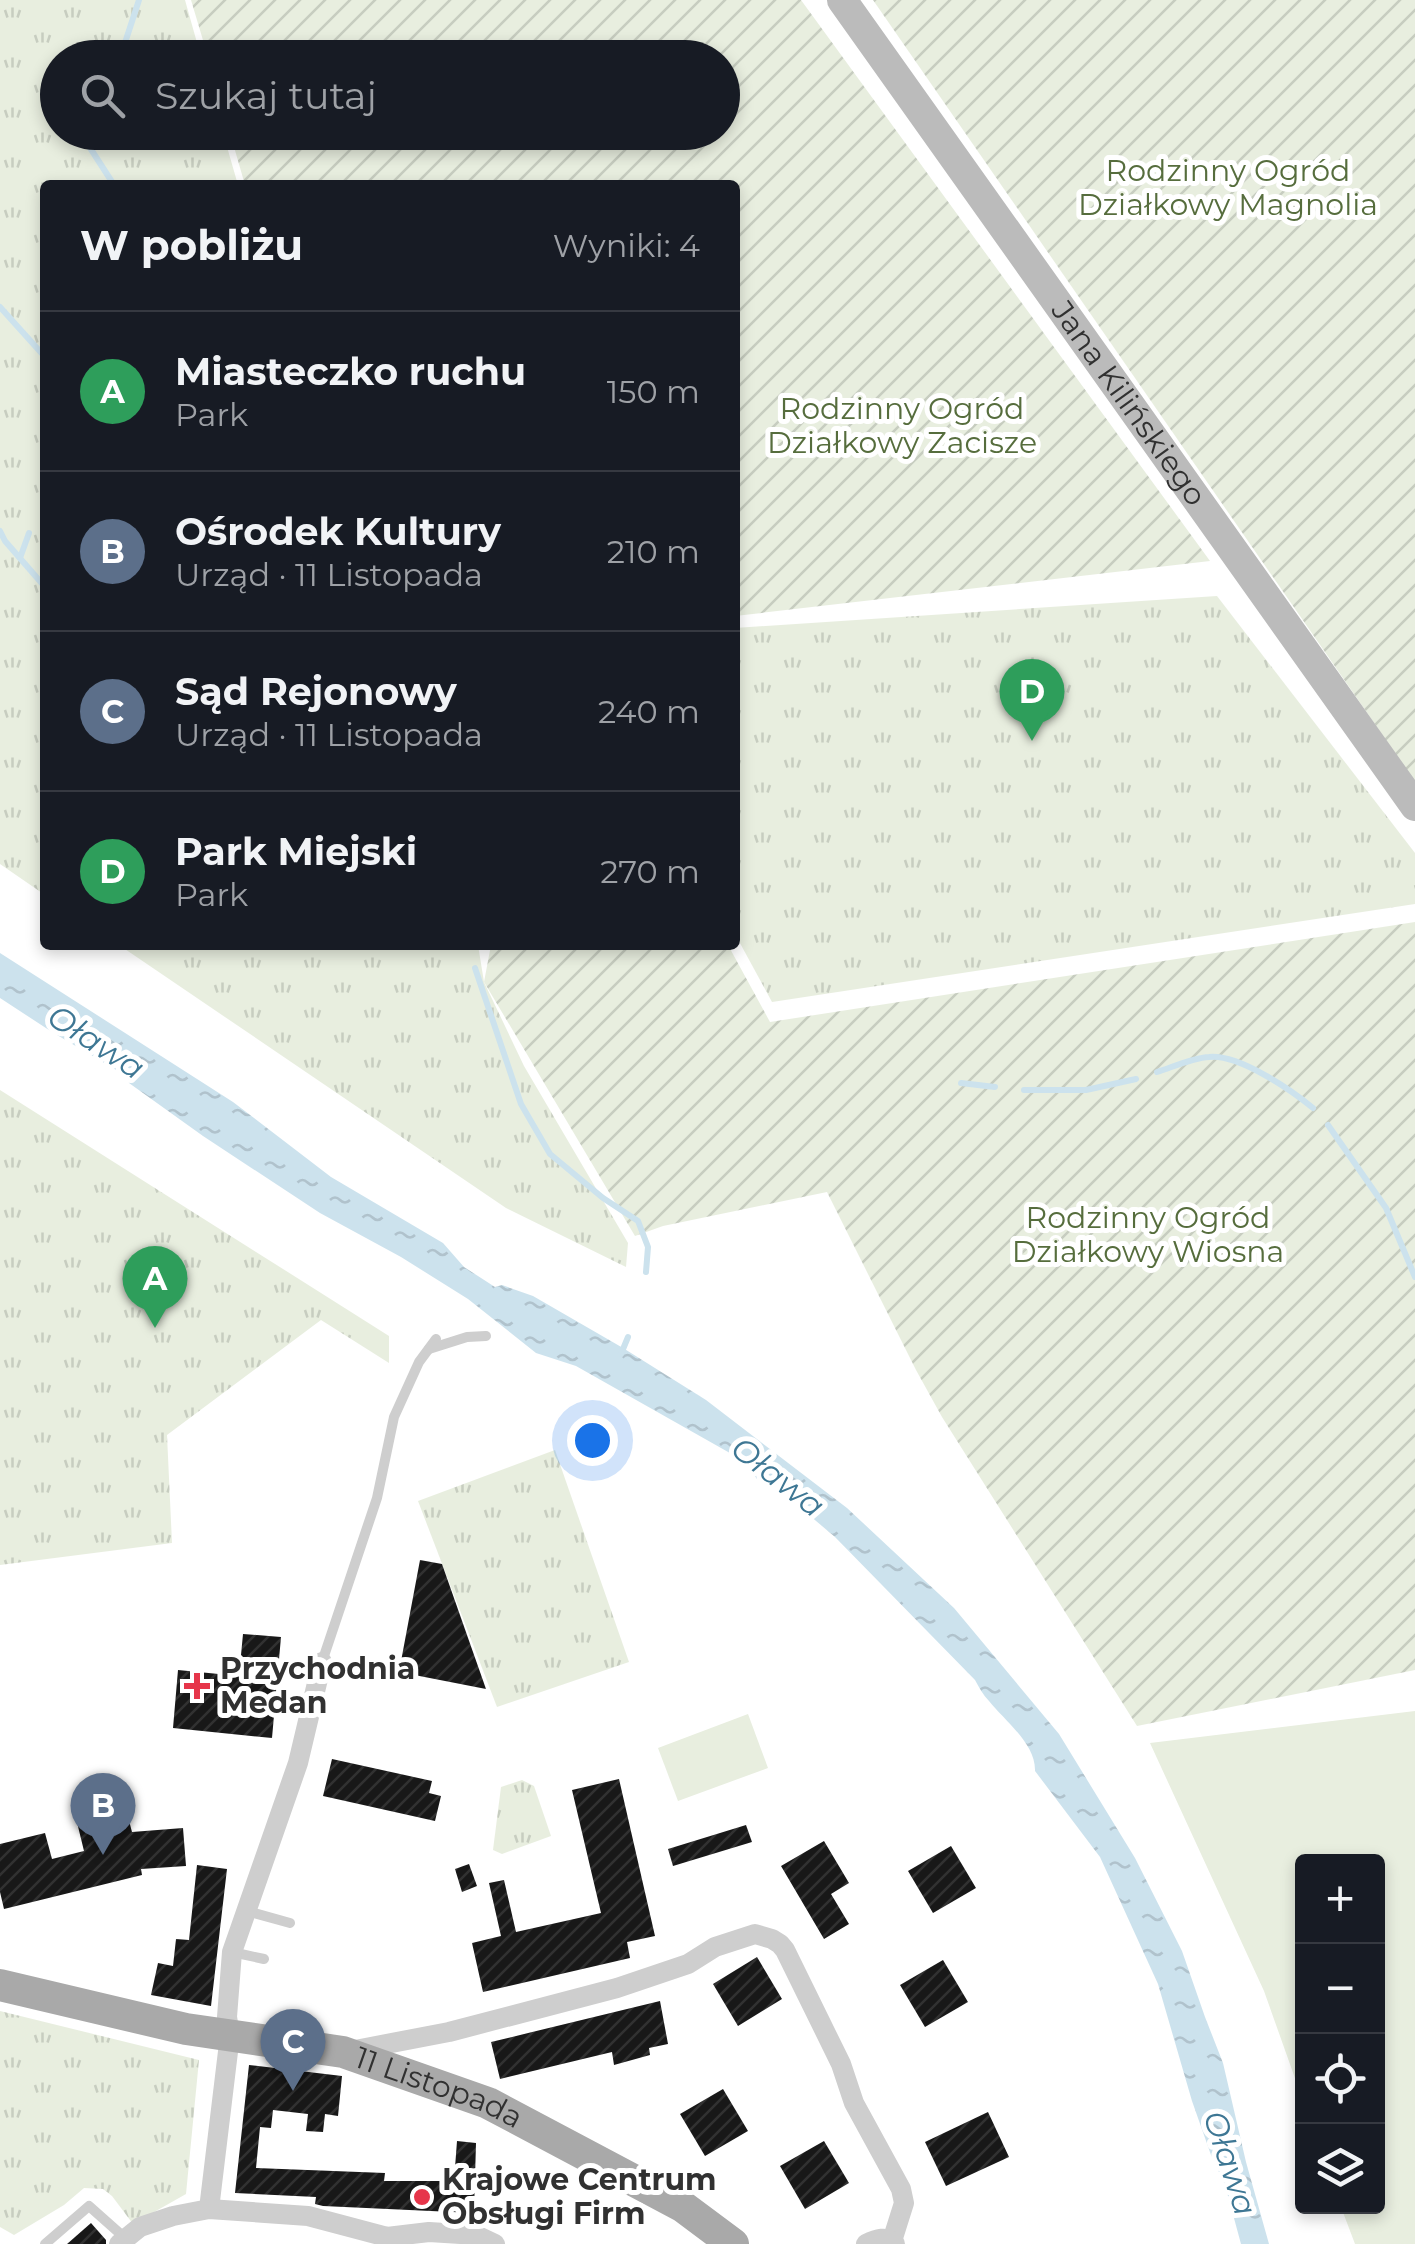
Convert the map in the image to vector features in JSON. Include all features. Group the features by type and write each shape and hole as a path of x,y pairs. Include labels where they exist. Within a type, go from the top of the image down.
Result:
{"main road":[{"name":"11 Listopada","path":"0,1984 186,2029 343,2052 488,2104 682,2206 733,2244"}],"street":[{"name":"Jana Kilińskiego","path":"842,0 1415,806"},
{"path":"208,2210 230,2035 227,2017 232,1952 298,1763 322,1662"},
{"path":"343,2052 438,2034 617,1988 688,1964 736,1939 764,1936 785,1950 841,2064 854,2103 901,2189 904,2203 893,2242 882,2238 866,2244"},
{"path":"122,2241 140,2227 208,2210 308,2216 391,2240 429,2232 476,2235 496,2244"}],"lane":[{"path":"428,1350 467,1337 486,1336"},
{"path":"322,1662 376,1498 394,1417 419,1362 436,1339"},
{"path":"246,1910 290,1923"},
{"path":"232,1952 264,1959"},
{"path":"45,2244 89,2206 122,2241"}],"green space":[{"path":"0,0 185,0 196,40 40,40 40,150 228,150 237,180 40,180 40,892 0,864"},
{"name":"Rodzinny Ogród Działkowy Zacisze","path":"191,0 801,0 1210,561 740,615 740,180 244,180 235,150 740,150 740,40 203,40"},
{"name":"Rodzinny Ogród Działkowy Magnolia","path":"873,0 1415,0 1415,782"},
{"path":"1217,596 1415,853 1415,904 772,1002 740,943 740,628"},
{"name":"Rodzinny Ogród Działkowy Wiosna","path":"1415,922 1415,1670 1137,1726 942,1417 827,1192 663,1226 635,1236 484,982 490,950 731,950 770,1022"},
{"path":"126,950 479,950 484,982 524,1066 628,1243 626,1267 506,1208"},
{"path":"0,1090 389,1336 389,1363 321,1320 167,1435 172,1543 0,1565"},
{"path":"555,1450 629,1662 497,1707 418,1501"},
{"path":"1415,1711 1415,2244 1355,2244 1344,2214 1385,2214 1385,1854 1295,1854 1295,2078 1264,1991 1150,1743"},
{"path":"748,1714 768,1768 678,1801 658,1748"},
{"path":"522,1780 534,1786 551,1836 502,1854 493,1850 501,1787"},
{"path":"0,2011 199,2060 186,2194 133,2224 103,2189 84,2188 14,2235 0,2227"}],"water":[{"name":"Oława","path":"0,953 233,1102 331,1177 443,1243 464,1267 495,1287 502,1285 533,1296 706,1400 847,1508 954,1608 1059,1734 1135,1858 1182,1951 1223,2063 1269,2244 1241,2244 1225,2185 1192,2101 1158,1984 1100,1857 1035,1771 1025,1742 975,1680 835,1537 770,1482 757,1479 744,1461 576,1366 536,1353 468,1299 320,1213 203,1136 129,1083 128,1077 0,998"}],"building":[{"path":"420,1560 442,1564 486,1689 399,1672"},
{"name":"Przychodnia Medan","path":"243,1634 281,1637 272,1738 173,1728 178,1670 239,1676"},
{"path":"332,1759 432,1781 429,1793 441,1796 435,1821 323,1796"},
{"path":"619,1779 655,1936 627,1942 630,1958 483,1992 472,1943 501,1936 489,1883 504,1880 516,1932 601,1913 572,1790"},
{"path":"122,1794 132,1832 183,1828 186,1866 141,1869 142,1875 4,1909 0,1844 45,1833 52,1859 84,1851 73,1806"},
{"path":"746,1825 752,1842 673,1866 668,1849"},
{"path":"824,1841 849,1883 831,1894 849,1924 824,1939 781,1866"},
{"path":"951,1846 976,1888 933,1913 908,1871"},
{"path":"469,1864 477,1886 462,1892 455,1869"},
{"path":"197,1865 227,1869 211,2006 151,1995 158,1963 173,1966 176,1939 189,1940"},
{"path":"757,1957 782,1999 738,2026 713,1984"},
{"path":"943,1960 968,2002 925,2027 900,1985"},
{"path":"660,2001 668,2044 649,2048 650,2055 614,2065 612,2052 500,2079 491,2042"},
{"path":"249,2065 342,2076 338,2116 325,2114 323,2132 306,2131 308,2114 273,2110 271,2128 260,2127 256,2168 385,2173 384,2181 454,2181 457,2141 476,2143 474,2213 323,2206 315,2204 316,2197 235,2193"},
{"path":"723,2089 748,2131 705,2156 680,2114"},
{"path":"988,2112 1009,2157 946,2186 925,2142"},
{"path":"824,2141 849,2183 805,2209 780,2166"},
{"path":"91,2223 106,2244 67,2244"}],"waterway":[{"path":"126,40 139,0"},
{"path":"91,150 111,180"},
{"path":"0,307 40,351"},
{"path":"0,531 40,581"},
{"path":"20,558 29,533"},
{"path":"475,968 521,1104 550,1154 638,1221 648,1247 646,1272"},
{"path":"1157,1072 1209,1057 1235,1061 1313,1108"},
{"path":"1024,1090 1086,1090 1136,1079"},
{"path":"961,1083 995,1087"},
{"path":"1328,1125 1386,1208 1415,1277"},
{"path":"621,1354 628,1337"}],"place":[{"name":"Park Miejski","path":"1032,741"},
{"name":"Miasteczko ruchu","path":"155,1328"},
{"name":"Przychodnia Medan","path":"197,1686"},
{"name":"Ośrodek Kultury","path":"103,1855"},
{"name":"Sąd Rejonowy","path":"293,2091"},
{"name":"Krajowe Centrum Obsługi Firm","path":"422,2197"}]}
